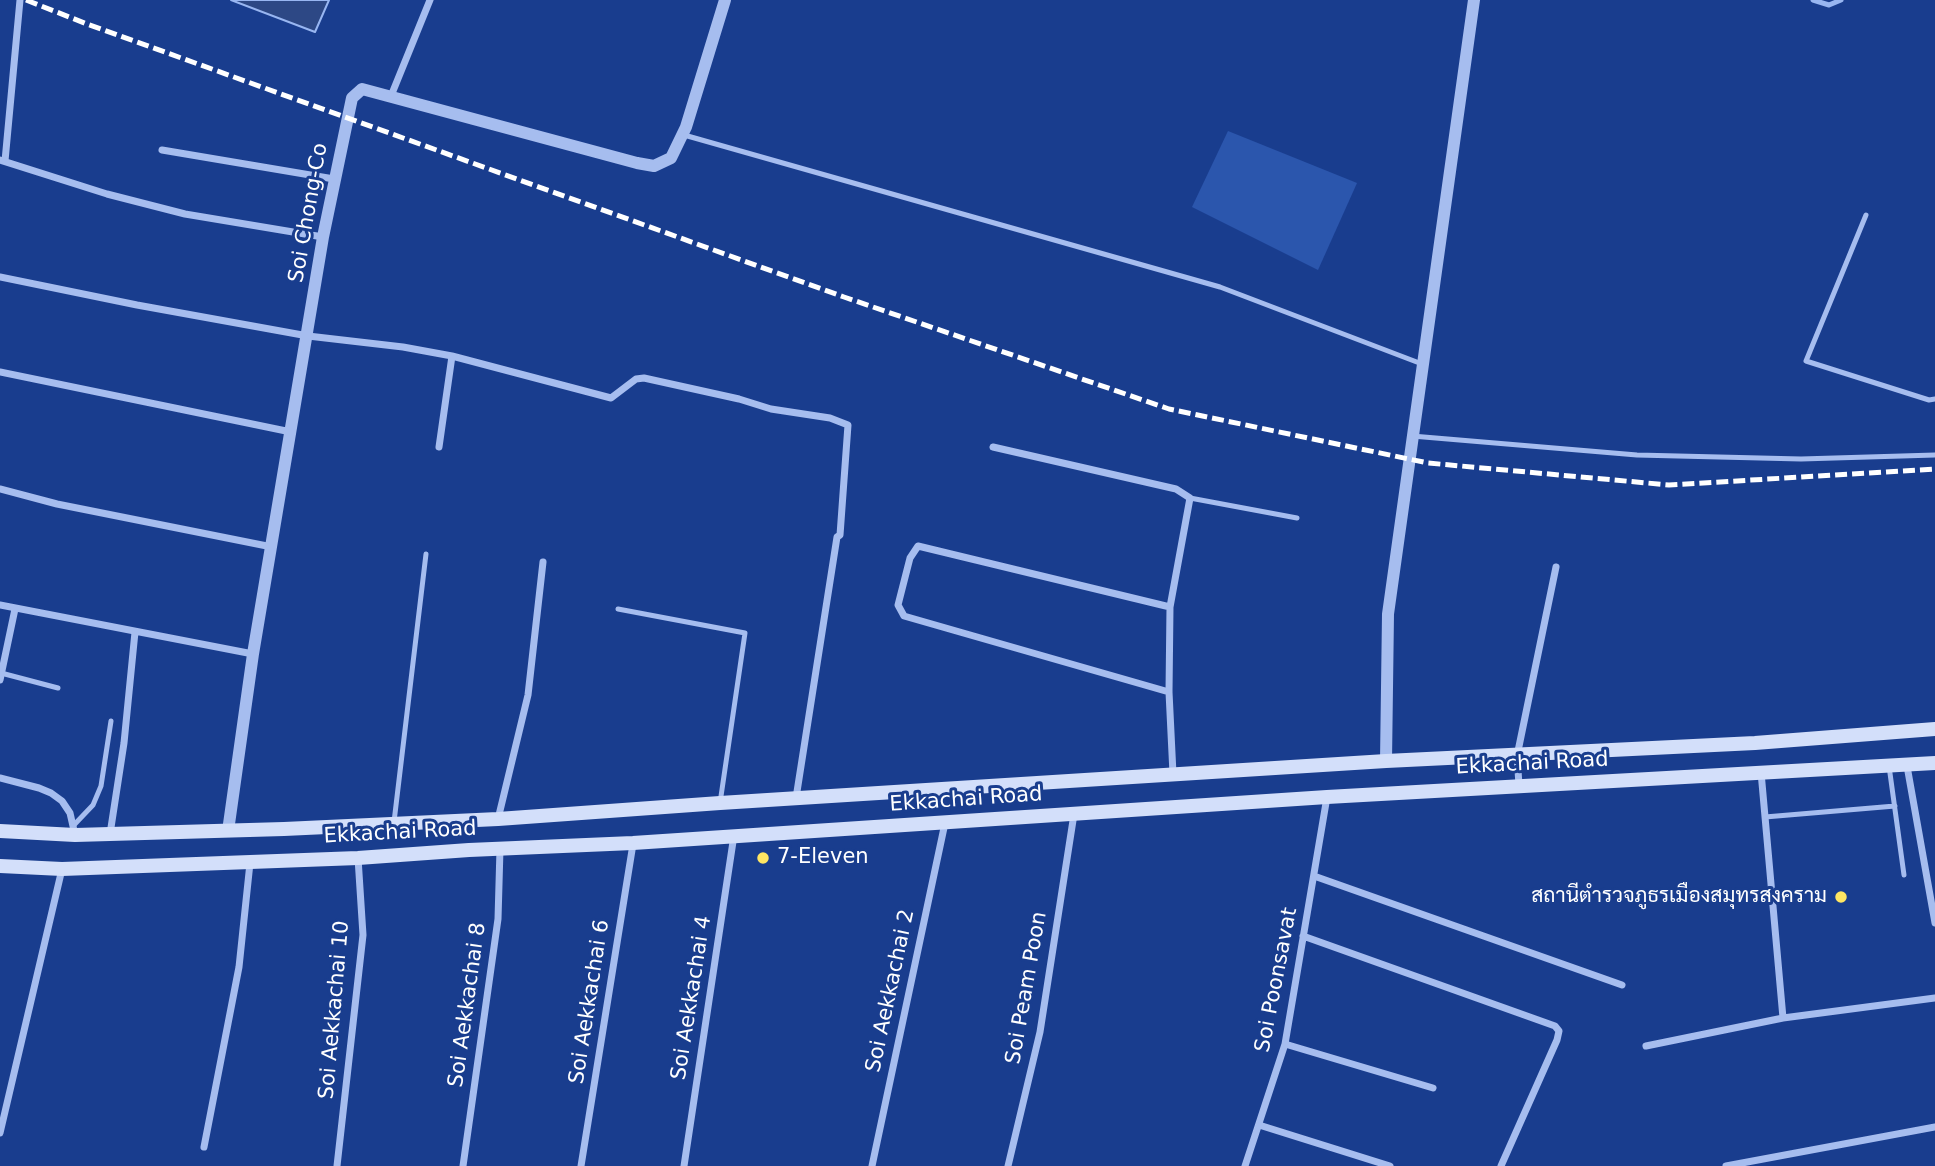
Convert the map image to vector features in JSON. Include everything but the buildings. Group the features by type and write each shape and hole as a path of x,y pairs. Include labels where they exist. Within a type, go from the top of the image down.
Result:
{"main road":[{"name":"Ekkachai Road","path":"0,831 74,830 110,834 498,819 1386,761 1755,743 1935,729"},
{"name":"Ekkachai Road","path":"0,866 62,869 358,858 634,843 1519,785 1935,763"}],"street":[{"path":"20,0 2,161 107,194 185,214 323,237"},
{"path":"391,96 430,0"},
{"name":"Soi Chong-Co","path":"228,831 253,653 323,237 352,98 362,89 654,166 671,158 683,134 725,0"},
{"path":"1386,761 1388,614 1474,0"},
{"path":"162,150 334,179"},
{"path":"0,276 137,305 308,336 452,356 611,398 636,379 644,378 739,399 771,410 830,418 848,425 839,535 836,537 796,798"},
{"path":"439,447 452,356"},
{"path":"0,372 291,432"},
{"path":"993,447 1176,489 1190,498 1170,607 1169,692 1173,775"},
{"path":"0,489 57,504 272,547"},
{"path":"1169,692 904,616 898,605 909,558 918,546 1170,607"},
{"path":"498,819 528,695 543,562"},
{"path":"1519,785 1517,756 1556,567"},
{"path":"0,605 253,653"},
{"path":"1,677 15,609"},
{"path":"110,834 124,743 135,632"},
{"path":"1907,766 1935,923"},
{"path":"1761,771 1783,1018"},
{"path":"0,779 51,793 62,801 70,813 74,830"},
{"name":"Soi Poonsavat","path":"1245,1166 1285,1044 1327,797"},
{"name":"Soi Peam Poon","path":"1008,1166 1041,1032 1074,814"},
{"name":"Soi Aekkachai 2","path":"872,1166 945,823"},
{"name":"Soi Aekkachai 4","path":"684,1166 734,835"},
{"name":"Soi Aekkachai 6","path":"581,1166 634,843"},
{"name":"Soi Aekkachai 8","path":"463,1166 498,919 500,849"},
{"name":"Soi Aekkachai 10","path":"337,1166 363,935 358,858"},
{"path":"204,1147 239,967 250,863"},
{"path":"1925,867 1935,866"},
{"path":"0,1133 62,869"},
{"path":"1314,876 1622,985"},
{"path":"1304,936 1555,1027 1559,1031 1501,1166"},
{"path":"1646,1046 1783,1018 1935,998"},
{"path":"1285,1044 1433,1088"},
{"path":"1259,1125 1391,1166"},
{"path":"1727,1166 1935,1127"}],"lane":[{"path":"683,134 1220,287 1422,364"},
{"path":"1866,215 1806,361 1929,400 1935,399"},
{"path":"1412,436 1637,456 1801,458 1935,455"},
{"path":"1190,498 1297,518"},
{"path":"393,824 426,554"},
{"path":"618,609 745,633 720,803"},
{"path":"1,677 58,688"},
{"path":"74,830 93,806 101,786 111,721"},
{"path":"1889,766 1904,875"},
{"path":"1765,817 1895,806"}],"shaded area":[{"path":"231,0 329,0 315,32"},
{"path":"1228,131 1357,183 1318,270 1192,207"}],"waterway":[{"path":"1813,0 1829,5 1841,0"}],"railway":[{"path":"26,0 844,297 1169,409 1428,463 1669,485 1935,469"}],"place":[{"name":"7-Eleven","path":"763,858"},
{"name":"สถานีตำรวจภูธรเมืองสมุทรสงคราม","path":"1841,897"}]}
